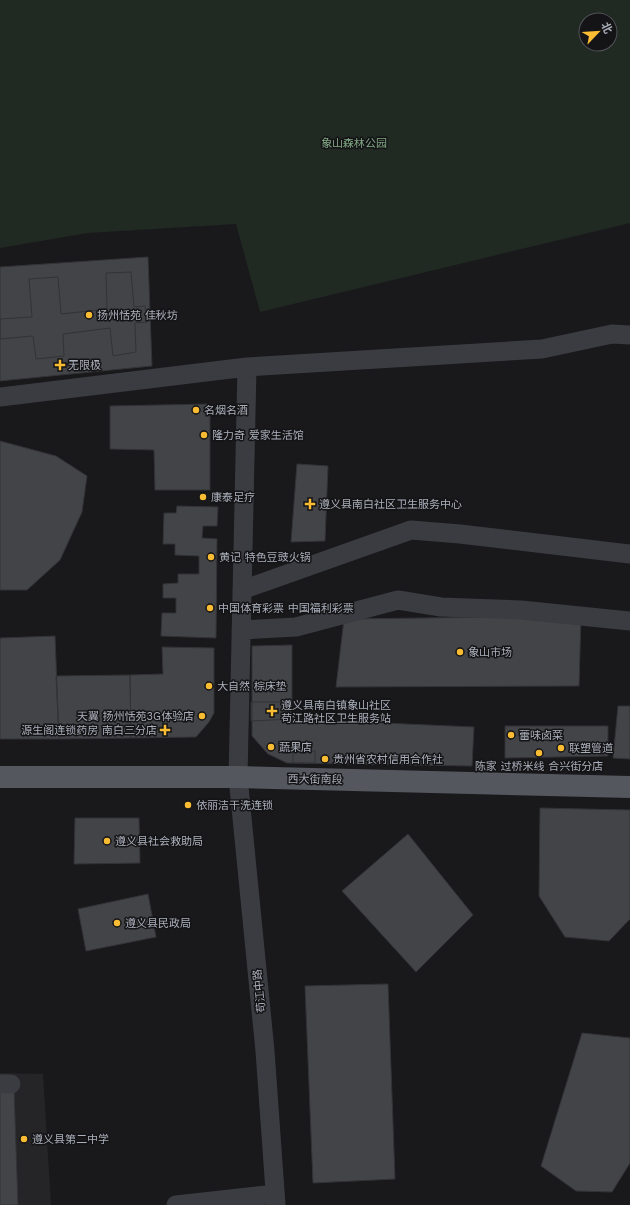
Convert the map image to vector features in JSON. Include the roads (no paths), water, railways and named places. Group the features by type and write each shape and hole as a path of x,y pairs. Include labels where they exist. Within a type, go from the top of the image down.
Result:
{"main road":[{"name":"西大街南段","path":"0,777 238,777 630,787"}],"street":[{"path":"0,397 247,367 542,349 612,334 630,335"},
{"name":"苟江中路","path":"247,367 238,777 265,1051 276,1199"},
{"path":"242,590 411,530 460,534 630,554"},
{"path":"241,630 296,627 398,600 441,607 521,610 630,621"},
{"path":"176,1205 276,1199"}],"place":[{"name":"扬州恬苑 佳秋坊","path":"89,315"},
{"name":"无限极","path":"60,365"},
{"name":"名烟名酒","path":"196,410"},
{"name":"隆力奇 爱家生活馆","path":"204,435"},
{"name":"康泰足疗","path":"203,497"},
{"name":"遵义县南白社区卫生服务中心","path":"310,504"},
{"name":"黄记 特色豆豉火锅","path":"211,557"},
{"name":"中国体育彩票 中国福利彩票","path":"210,608"},
{"name":"象山市场","path":"460,652"},
{"name":"大自然 棕床垫","path":"209,686"},
{"name":"遵义县南白镇象山社区 苟江路社区卫生服务站","path":"272,711"},
{"name":"天翼 扬州恬苑3G体验店","path":"202,716"},
{"name":"源生阁连锁药房 南白三分店","path":"165,730"},
{"name":"蕾味卤菜","path":"511,735"},
{"name":"蔬果店","path":"271,747"},
{"name":"联塑管道","path":"561,748"},
{"name":"陈家 过桥米线 合兴街分店","path":"539,753"},
{"name":"贵州省农村信用合作社","path":"325,759"},
{"name":"依丽洁干洗连锁","path":"188,805"},
{"name":"遵义县社会救助局","path":"107,841"},
{"name":"遵义县民政局","path":"117,923"},
{"name":"遵义县第二中学","path":"24,1139"}],"park label":[{"name":"象山森林公园","path":"354,143"}]}
